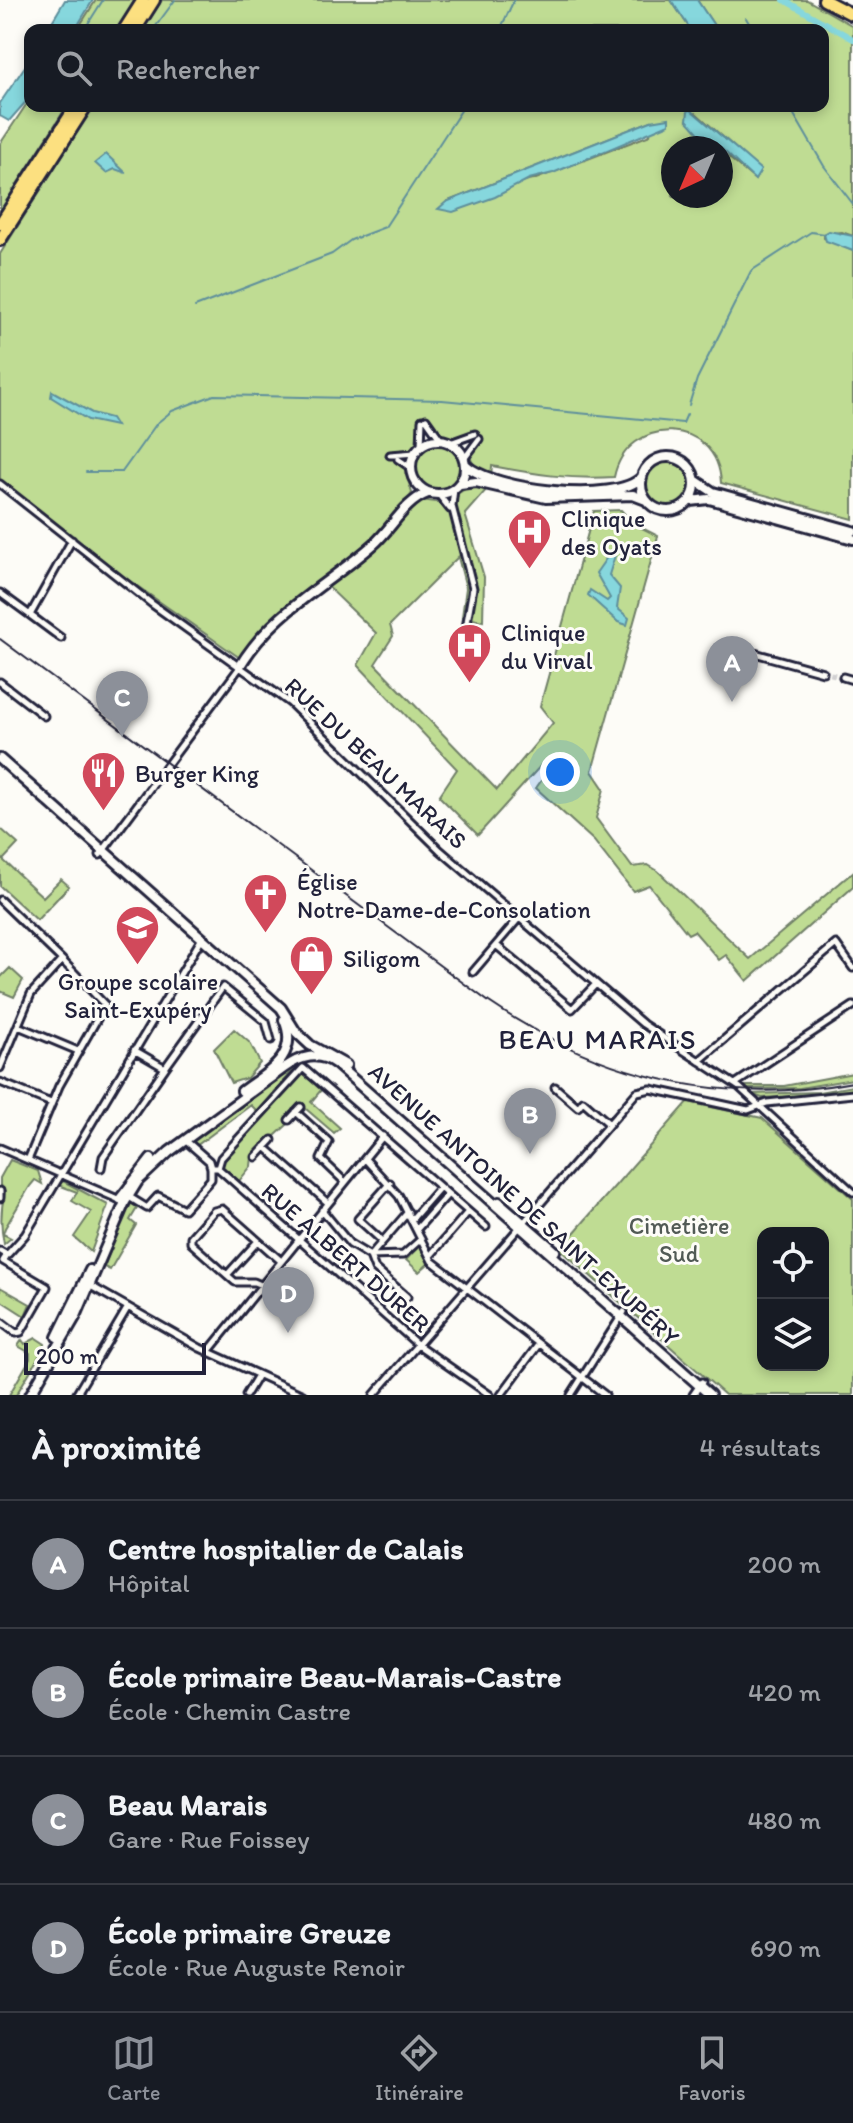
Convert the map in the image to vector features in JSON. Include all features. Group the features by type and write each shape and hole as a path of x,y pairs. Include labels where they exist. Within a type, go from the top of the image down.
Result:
{"highway":[{"path":"128,24 143,0"},
{"path":"139,24 154,0"},
{"path":"824,0 853,14"},
{"path":"832,0 853,14"},
{"path":"0,224 72,112"},
{"path":"0,240 82,112"}],"street":[{"path":"404,511 413,495 411,468 424,420 465,462 488,477 549,490 623,487 642,477 652,462 670,457 687,464 695,480 713,492 853,531"},
{"path":"411,468 390,455 477,437 451,500 473,588 464,639"},
{"path":"642,477 646,500"},
{"path":"414,479 428,493 439,495 476,482 546,498 633,495 666,511 679,509 689,501 709,499 853,539"},
{"path":"689,501 695,480"},
{"name":"RUE DU BEAU MARAIS","path":"0,484 152,604 308,719 433,844 649,1028 735,1084 853,1192"},
{"path":"101,852 240,666 290,609 374,544 404,511 428,493"},
{"path":"439,495 455,521"},
{"path":"30,615 72,540"},
{"path":"0,593 61,638"},
{"path":"751,652 823,672"},
{"path":"843,677 853,680"},
{"path":"0,682 44,716"},
{"path":"0,759 101,852"},
{"path":"0,766 283,1010 299,1035 289,1040"},
{"path":"0,900 105,1002 51,1104 28,1160"},
{"path":"473,972 519,918"},
{"path":"27,1395 74,1319 124,1198 155,1156 280,1063 287,1051 289,1040 280,1014 201,940"},
{"path":"0,1321 14,1332 21,1332 47,1287 3,1261 25,1235 201,940"},
{"path":"699,1061 836,944 853,968"},
{"path":"496,945 572,1009 596,984"},
{"path":"0,1068 33,991 62,960"},
{"path":"101,1168 103,1157 223,987 266,1022 271,1040"},
{"path":"735,1084 853,1006"},
{"path":"18,1026 78,1051"},
{"name":"AVENUE ANTOINE DE SAINT-EXUPÉRY","path":"299,1035 310,1045 339,1059 520,1225"},
{"path":"124,1198 147,1171 185,1140 301,1058 310,1045"},
{"path":"134,1050 165,1068"},
{"name":"AVENUE ANTOINE DE SAINT-EXUPÉRY","path":"287,1051 301,1058 320,1056 336,1064 717,1395"},
{"path":"0,1148 147,1208 158,1196 184,1209 211,1179 221,1158 297,1071 303,1068 486,1227"},
{"path":"0,1082 51,1104"},
{"path":"555,1087 578,1107 583,1101 608,1123"},
{"path":"374,1395 633,1095 643,1089 742,1109 853,1094"},
{"path":"289,1120 301,1107"},
{"path":"296,1112 329,1142 321,1159 345,1182"},
{"path":"208,1352 383,1136"},
{"name":"RUE ALBERT DURER","path":"185,1140 418,1345 490,1395"},
{"path":"256,1157 272,1140"},
{"path":"265,1147 328,1203"},
{"path":"365,1159 390,1183 430,1256 465,1289 605,1395"},
{"path":"382,1241 358,1219 390,1183"},
{"path":"412,1219 440,1187"},
{"path":"0,1191 0,1198"},
{"path":"417,1229 448,1194"},
{"path":"261,1285 254,1282 236,1283 190,1241 214,1211 222,1209 281,1261"},
{"path":"322,1210 350,1244 370,1256 403,1255 421,1239"},
{"path":"370,1256 408,1212"},
{"path":"430,1256 468,1212"},
{"path":"227,1275 258,1241"},
{"path":"0,1251 7,1255"},
{"path":"370,1256 375,1269 407,1297"},
{"path":"87,1284 208,1352 303,1395"},
{"path":"76,1395 128,1307"},
{"path":"571,1395 623,1314"},
{"path":"501,1395 538,1345"},
{"path":"246,1395 258,1375"},
{"path":"693,1395 701,1383"},
{"name":"AVENUE ANTOINE DE SAINT-EXUPÉRY","path":"701,1383 710,1395"}],"green space":[{"path":"96,0 135,0 120,24 81,24"},
{"path":"162,0 671,0 687,24 147,24"},
{"path":"697,0 807,0 853,26 853,236 842,232 824,234 824,238 853,251 853,519 721,483 716,461 705,445 689,435 671,431 653,434 636,442 622,456 614,477 553,476 492,466 491,475 471,460 473,451 483,440 476,431 455,439 442,436 429,416 419,420 418,441 406,454 405,470 412,493 404,506 421,500 443,503 473,484 487,489 465,514 484,577 483,621 462,617 466,588 458,557 390,625 393,636 375,664 497,790 553,723 540,706 594,511 621,510 634,524 658,536 592,771 604,789 596,818 632,867 648,865 658,871 750,959 853,872 853,887 747,981 726,955 719,960 694,931 688,934 649,885 633,891 594,841 536,788 550,768 544,762 478,835 439,796 457,769 358,665 376,633 321,580 282,611 240,658 120,574 0,481 0,254 90,112 829,112 829,24 713,24","holes":["651,121 650,135 485,200 446,202"]},
{"path":"24,108 24,112 63,112 0,211 0,144"},
{"path":"439,445 455,452 462,468 455,484 439,491 423,484 416,468 423,452"},
{"path":"668,461 684,468 691,484 684,500 668,507 652,500 645,484 652,468"},
{"path":"0,828 18,844 3,860 43,897 61,879 69,886 37,920 0,886"},
{"path":"10,968 23,980 14,997 0,991 0,978"},
{"path":"234,1029 250,1043 260,1063 247,1078 231,1083 214,1049"},
{"path":"296,1066 258,1112 251,1105 196,1146 193,1141"},
{"path":"301,1073 322,1089 311,1102 340,1128 334,1133 299,1103 285,1119 288,1124 252,1157 251,1166 239,1181 224,1171 221,1164"},
{"path":"853,1073 853,1079 800,1088 747,1089 745,1086 784,1086"},
{"path":"853,1086 853,1090 843,1093 762,1098 751,1094 819,1092"},
{"name":"Cimetière Sud","path":"688,1102 762,1118 853,1199 853,1395 725,1395 560,1249"},
{"path":"10,1160 38,1171 42,1184 35,1180 30,1186 5,1228 3,1234 11,1238 4,1244 1,1218 5,1192 0,1186 0,1178"},
{"path":"63,1181 108,1205 91,1252 74,1237 91,1212 72,1201 77,1192 58,1185"},
{"path":"130,1200 139,1205 130,1220 136,1225 110,1270 104,1267"},
{"path":"419,1246 429,1263 419,1272 406,1260"},
{"path":"0,1287 30,1304 25,1316 0,1300"},
{"path":"36,1338 45,1344 44,1348 16,1395 9,1395 30,1359 30,1353 18,1346 22,1340 25,1344"}],"water":[{"path":"65,0 93,0 79,24 51,24"},
{"path":"671,0 697,0 713,24 687,24"},
{"path":"24,68 24,104 9,121 0,116 0,103"},
{"path":"688,112 693,112 721,136 701,136 687,120"},
{"path":"669,118 669,124 553,173 529,179 495,197 453,212 438,209 446,202 651,121"},
{"path":"733,146 761,170 755,180 733,159"},
{"path":"106,154 126,173 115,169 106,173 95,163"},
{"path":"829,231 853,236 853,251 826,241 824,234"},
{"path":"52,391 92,413 111,418 116,426 88,420 51,397"},
{"path":"612,550 616,552 609,575 620,588 617,608 629,618 627,625 618,622 588,595 590,590 607,601 610,598 596,573"}],"waterway":[{"path":"88,24 103,0"},
{"path":"157,24 175,0"},
{"path":"503,24 514,0"},
{"path":"784,0 826,24"},
{"path":"746,18 750,24"},
{"path":"829,25 853,39"},
{"path":"195,307 332,254 351,240 385,227 460,112"},
{"path":"792,112 824,166 853,204"},
{"path":"689,405 697,379 751,271 811,232 825,234"},
{"path":"86,472 122,472 157,423 172,411 214,395 442,400 683,423 687,414"}],"tunnel":[{"path":"738,648 751,652"},
{"path":"823,672 843,677"}],"railway":[{"path":"0,639 489,1002 531,1028 574,1050 663,1080 756,1091 804,1089 853,1082"}],"place":[{"name":"Clinique des Oyats","path":"530,571"},
{"name":"Clinique du Virval","path":"470,685"},
{"name":"Centre hospitalier de Calais","path":"732,702"},
{"name":"Beau Marais","path":"122,737"},
{"name":"Burger King","path":"104,812"},
{"name":"Église Notre-Dame-de-Consolation","path":"266,934"},
{"name":"Groupe scolaire Saint-Exupéry","path":"138,966"},
{"name":"Siligom","path":"312,997"},
{"name":"École primaire Beau-Marais-Castre","path":"530,1154"},
{"name":"École primaire Greuze","path":"288,1333"}],"district":[{"name":"BEAU MARAIS","path":"598,1039"}]}
